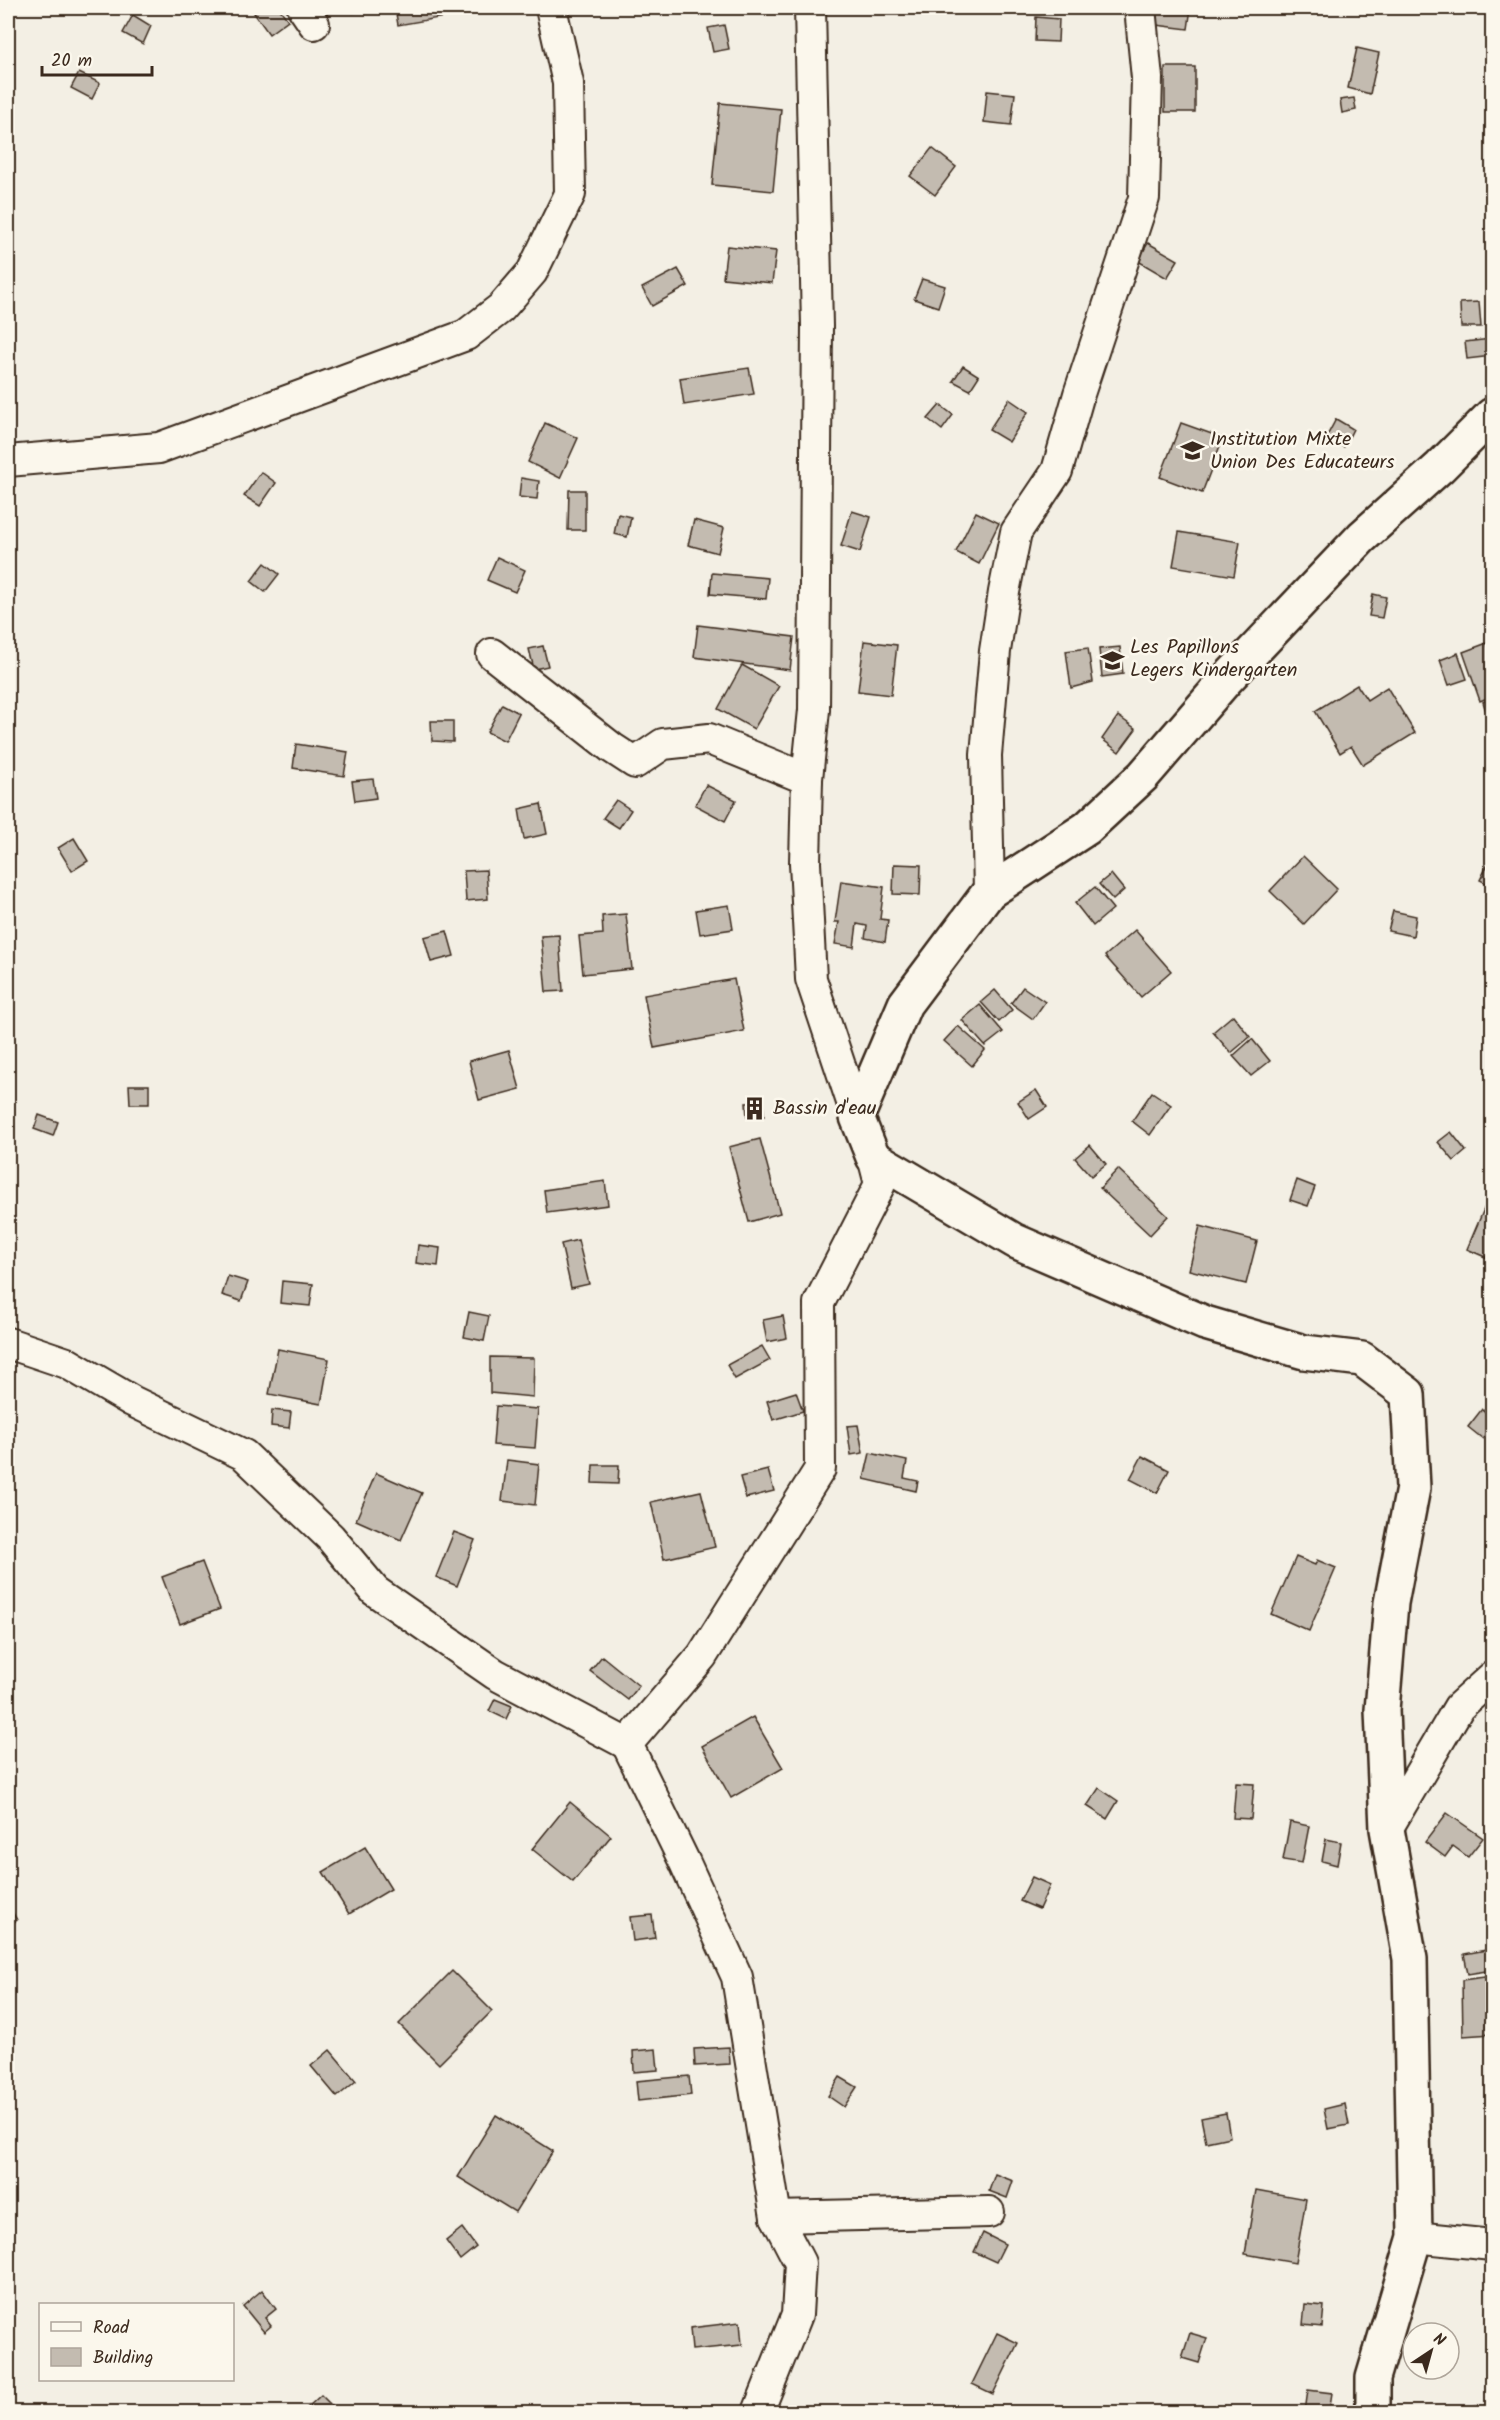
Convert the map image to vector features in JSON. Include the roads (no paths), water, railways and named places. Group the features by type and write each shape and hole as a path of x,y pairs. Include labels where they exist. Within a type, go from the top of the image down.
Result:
{"street":[{"path":"8,461 159,448 466,335 501,308 532,272 570,194 568,83 551,8"},
{"path":"627,1744 702,1656 820,1469 819,1303 880,1184 873,1157 857,1117 811,979 805,863 807,779 814,710 817,338 810,8"},
{"path":"989,892 986,755 995,651 1016,532 1057,471 1079,394 1144,198 1147,78 1140,8"},
{"path":"857,1117 905,1004 989,892 1087,828 1143,776 1226,680 1362,537 1440,467 1492,415"},
{"path":"492,654 612,748 635,763 663,744 709,739 807,779"},
{"path":"873,1157 1015,1241 1205,1323 1304,1352 1362,1359 1408,1394 1413,1488 1391,1603 1383,1710 1387,1829 1410,1959 1415,2237 1373,2378 1373,2412"},
{"path":"8,1343 68,1363 132,1401 244,1455 330,1537 375,1591 495,1674 627,1744 737,1977 776,2217 800,2263 797,2315 758,2412"},
{"path":"1387,1829 1458,1707 1492,1677"},
{"path":"776,2217 989,2212"},
{"path":"1415,2237 1492,2245"}],"place":[{"name":"Institution Mixte Union Des Educateurs","path":"1192,451"},
{"name":"Les Papillons Legers Kindergarten","path":"1112,660"},
{"name":"Bassin d'eau","path":"755,1109"}]}
